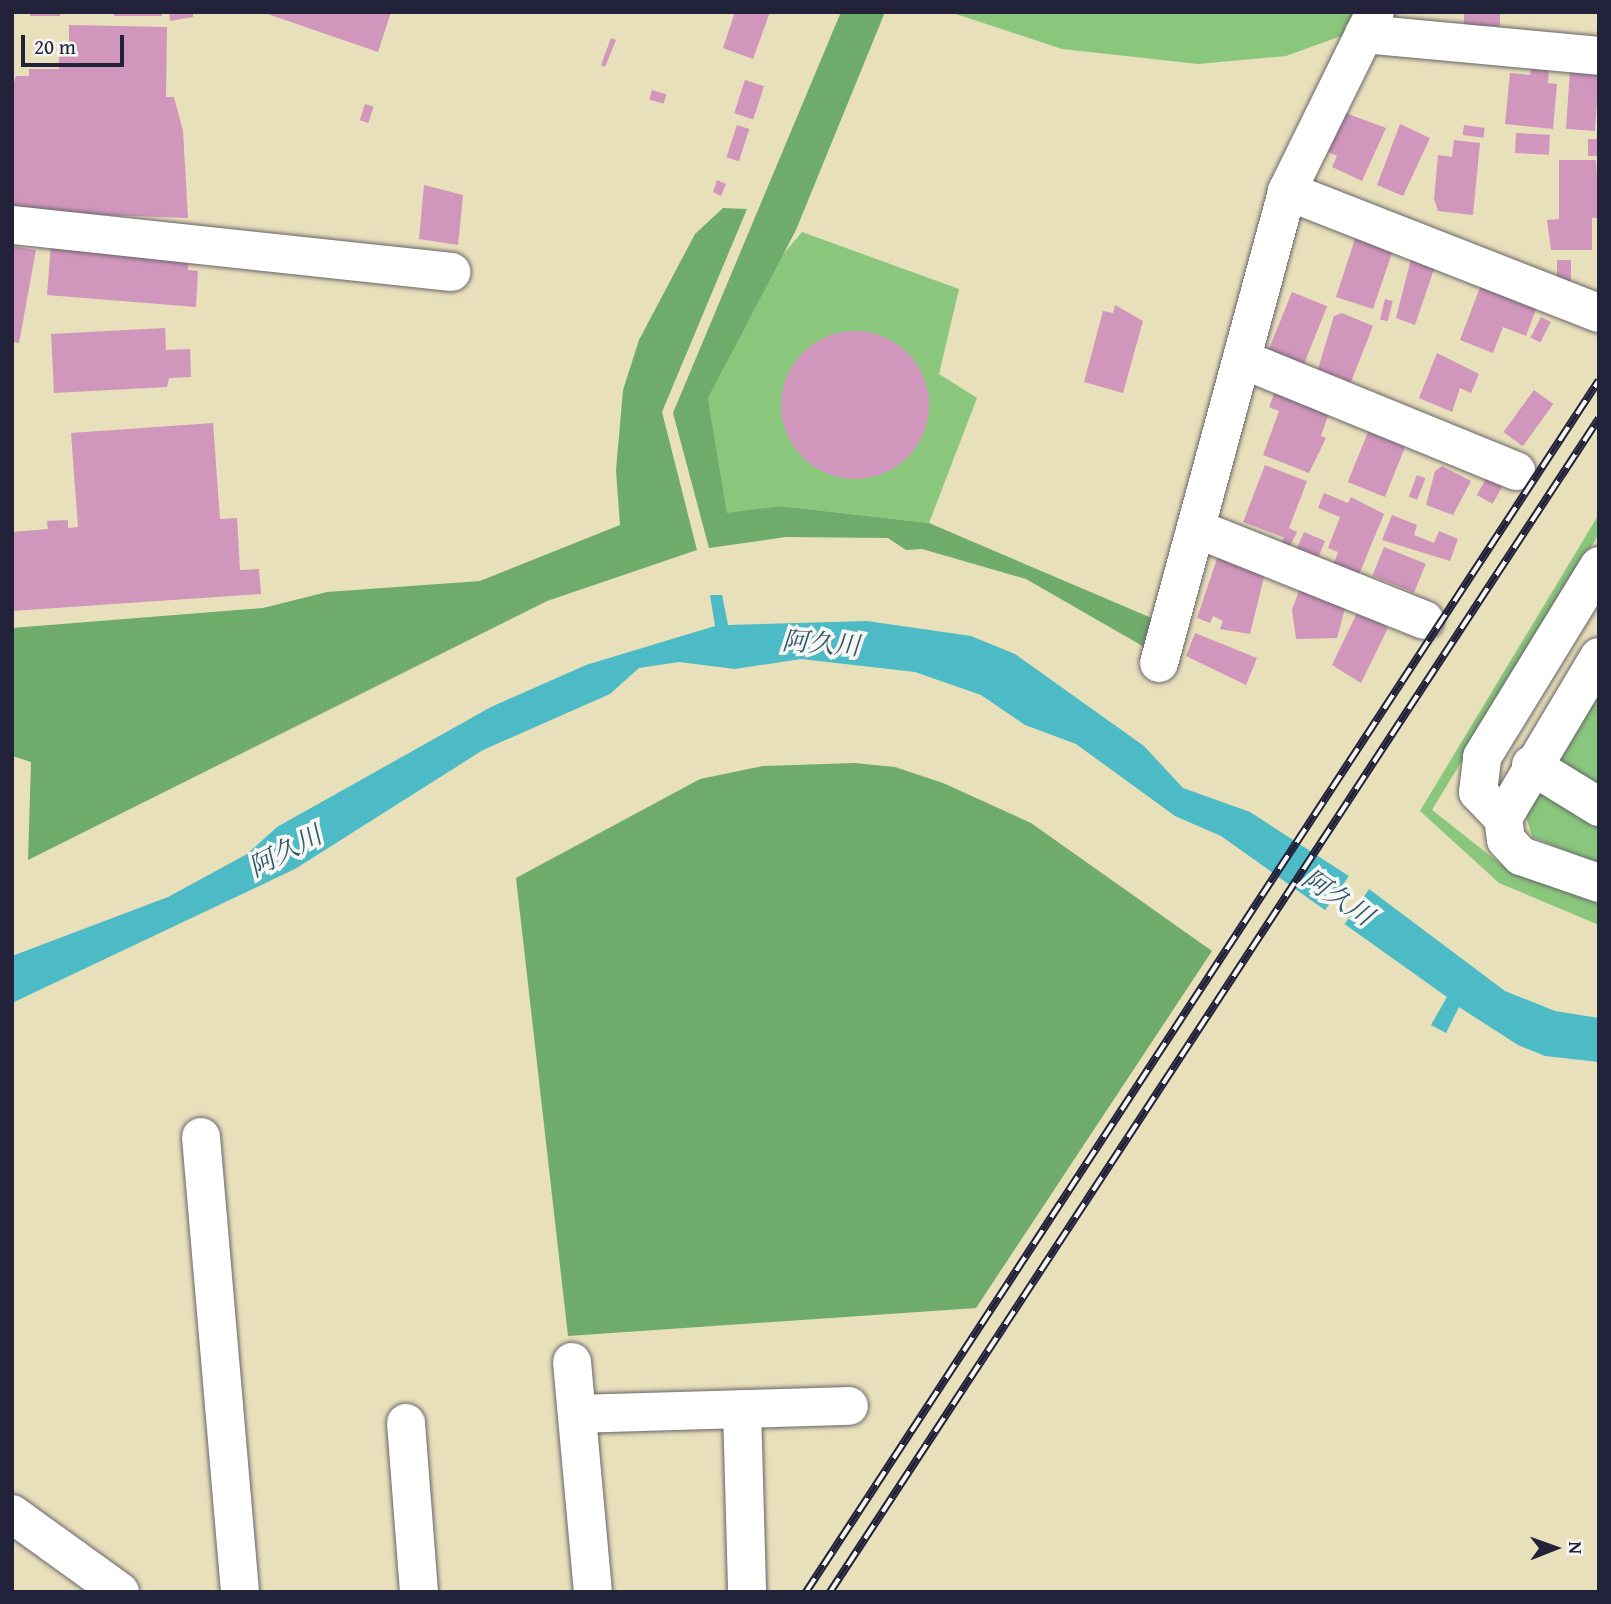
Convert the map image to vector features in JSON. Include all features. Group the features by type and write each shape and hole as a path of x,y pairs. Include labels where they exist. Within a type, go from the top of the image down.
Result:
{"street":[{"path":"1159,663 1244,360 1287,191 1370,23 1599,56"},
{"path":"1287,191 1599,313"},
{"path":"12,225 451,272"},
{"path":"1244,360 1516,471"},
{"path":"1197,529 1425,620"},
{"path":"1503,818 1478,792 1482,757 1599,566"},
{"path":"1595,672 1531,765 1503,818 1506,840 1521,856 1599,883"},
{"path":"1531,765 1599,807"},
{"path":"201,1137 240,1592"},
{"path":"572,1363 593,1592"},
{"path":"577,1414 849,1406"},
{"path":"742,1409 747,1592"},
{"path":"406,1423 419,1592"},
{"path":"12,1514 120,1592"}],"green space":[{"path":"841,12 885,12 796,230 708,398 727,513 780,506 929,523 1161,622 1153,652 1026,579 922,549 906,550 888,538 786,537 709,548 673,413"},
{"path":"950,12 1363,12 1352,32 1286,56 1198,64 1062,49"},
{"path":"723,208 747,209 662,412 697,550 547,601 28,860 31,762 12,756 12,628 263,608 327,592 480,581 620,525 616,470 623,390 639,340 695,234"},
{"path":"802,232 959,289 939,374 977,398 929,523 780,506 727,514 708,398 774,265"},
{"path":"1599,514 1599,534 1432,810 1507,869 1599,904 1599,925 1499,883 1420,811"},
{"path":"1599,691 1599,794 1558,768 1559,754"},
{"path":"855,763 895,767 943,783 1031,823 1212,951 976,1308 568,1336 516,878 700,779 763,766"},
{"path":"1540,791 1599,824 1599,864 1532,837 1525,812"}],"water":[{"name":"阿久川","path":"710,595 722,595 728,625 867,621 971,636 1015,654 1144,746 1183,788 1250,812 1369,889 1505,991 1555,1011 1599,1018 1599,1062 1545,1056 1518,1045 1459,1007 1446,1033 1431,1025 1447,997 1221,836 1175,816 1076,744 1025,725 981,695 915,672 801,659 735,669 679,662 639,668 610,694 483,750 295,869 12,1003 12,956 168,897 247,854 277,827 491,707 586,665 715,626"}],"pier":[{"path":"1351,873 1371,887 1342,928 1322,914"}],"building":[{"path":"30,12 60,12 60,16 30,16"},
{"path":"114,12 162,12 162,16 114,16"},
{"path":"169,12 193,12 193,17 170,21"},
{"path":"262,12 391,12 378,52"},
{"path":"735,12 770,12 753,59 723,48"},
{"path":"1464,12 1500,12 1500,26 1464,26"},
{"path":"69,25 167,27 166,97 174,97 183,131 188,218 12,212 12,89 16,76 29,76 29,69 59,69 59,46 69,46"},
{"path":"611,38 616,40 605,67 601,65"},
{"path":"1531,68 1549,70 1548,83 1557,84 1553,129 1505,124 1510,73 1530,75"},
{"path":"1570,71 1599,73 1595,131 1566,129"},
{"path":"745,80 764,86 753,119 734,113"},
{"path":"652,90 666,94 664,104 649,100"},
{"path":"365,104 374,107 368,123 360,120"},
{"path":"1343,112 1386,128 1362,181 1332,167 1337,156 1322,149"},
{"path":"1400,124 1430,138 1403,196 1377,185"},
{"path":"737,125 749,129 739,161 726,157"},
{"path":"1464,125 1485,128 1483,138 1463,135"},
{"path":"1516,133 1550,135 1549,155 1515,153"},
{"path":"1588,139 1599,139 1599,156 1588,156"},
{"path":"1454,140 1480,143 1473,215 1438,211 1434,199 1438,155 1452,157"},
{"path":"1559,160 1596,160 1599,218 1592,218 1592,250 1551,250 1547,220 1559,219"},
{"path":"717,180 726,184 721,196 713,192"},
{"path":"424,185 463,195 458,245 419,239"},
{"path":"1367,238 1394,247 1373,309 1336,297 1355,239"},
{"path":"51,244 189,256 188,270 198,271 196,307 47,295"},
{"path":"12,246 36,250 19,343 12,342"},
{"path":"1411,259 1436,263 1415,325 1396,318"},
{"path":"1557,260 1571,260 1571,281 1557,281"},
{"path":"1482,282 1538,304 1526,336 1503,327 1493,353 1460,340"},
{"path":"1292,292 1327,306 1304,364 1269,349"},
{"path":"1385,299 1393,301 1388,321 1380,319"},
{"path":"1115,305 1143,321 1123,393 1084,382 1103,311 1113,313"},
{"path":"1342,313 1373,326 1351,382 1318,369 1334,316"},
{"path":"1541,317 1551,322 1540,342 1531,337"},
{"path":"165,328 166,350 190,349 191,377 169,378 167,387 54,393 51,334"},
{"path":"855,331 883,336 908,352 924,377 929,405 924,433 908,458 883,474 855,479 827,474 802,458 786,433 781,405 786,377 802,352 827,336"},
{"path":"1437,353 1479,374 1471,393 1460,388 1452,412 1419,398"},
{"path":"1277,386 1329,413 1321,436 1326,438 1309,473 1263,455 1279,411 1269,407"},
{"path":"1534,390 1553,404 1523,446 1503,432"},
{"path":"213,423 220,519 237,518 240,570 259,569 261,594 12,611 12,532 48,529 47,521 68,520 68,528 78,527 71,433"},
{"path":"1368,432 1405,447 1385,497 1348,482"},
{"path":"1265,465 1307,481 1285,538 1243,522"},
{"path":"1442,466 1471,481 1453,515 1426,505 1435,471"},
{"path":"1417,475 1425,478 1417,500 1409,496"},
{"path":"1488,475 1504,484 1493,504 1477,495"},
{"path":"1324,493 1348,503 1351,497 1384,514 1358,577 1333,566 1338,552 1328,548 1340,517 1318,508"},
{"path":"1392,515 1417,525 1414,535 1434,543 1439,531 1458,539 1450,561 1382,540"},
{"path":"1289,528 1297,532 1287,553 1279,548"},
{"path":"1304,532 1325,541 1317,561 1295,552"},
{"path":"1384,547 1426,564 1414,593 1372,576"},
{"path":"1220,550 1266,569 1250,634 1220,629 1223,621 1213,616 1210,623 1197,618"},
{"path":"1300,588 1346,605 1337,638 1296,639 1292,610"},
{"path":"1363,613 1388,628 1361,683 1332,665 1356,615"},
{"path":"1195,633 1257,658 1246,685 1186,656"}],"railway":[{"path":"806,1592 1599,380"},
{"path":"830,1592 1599,418"}]}
